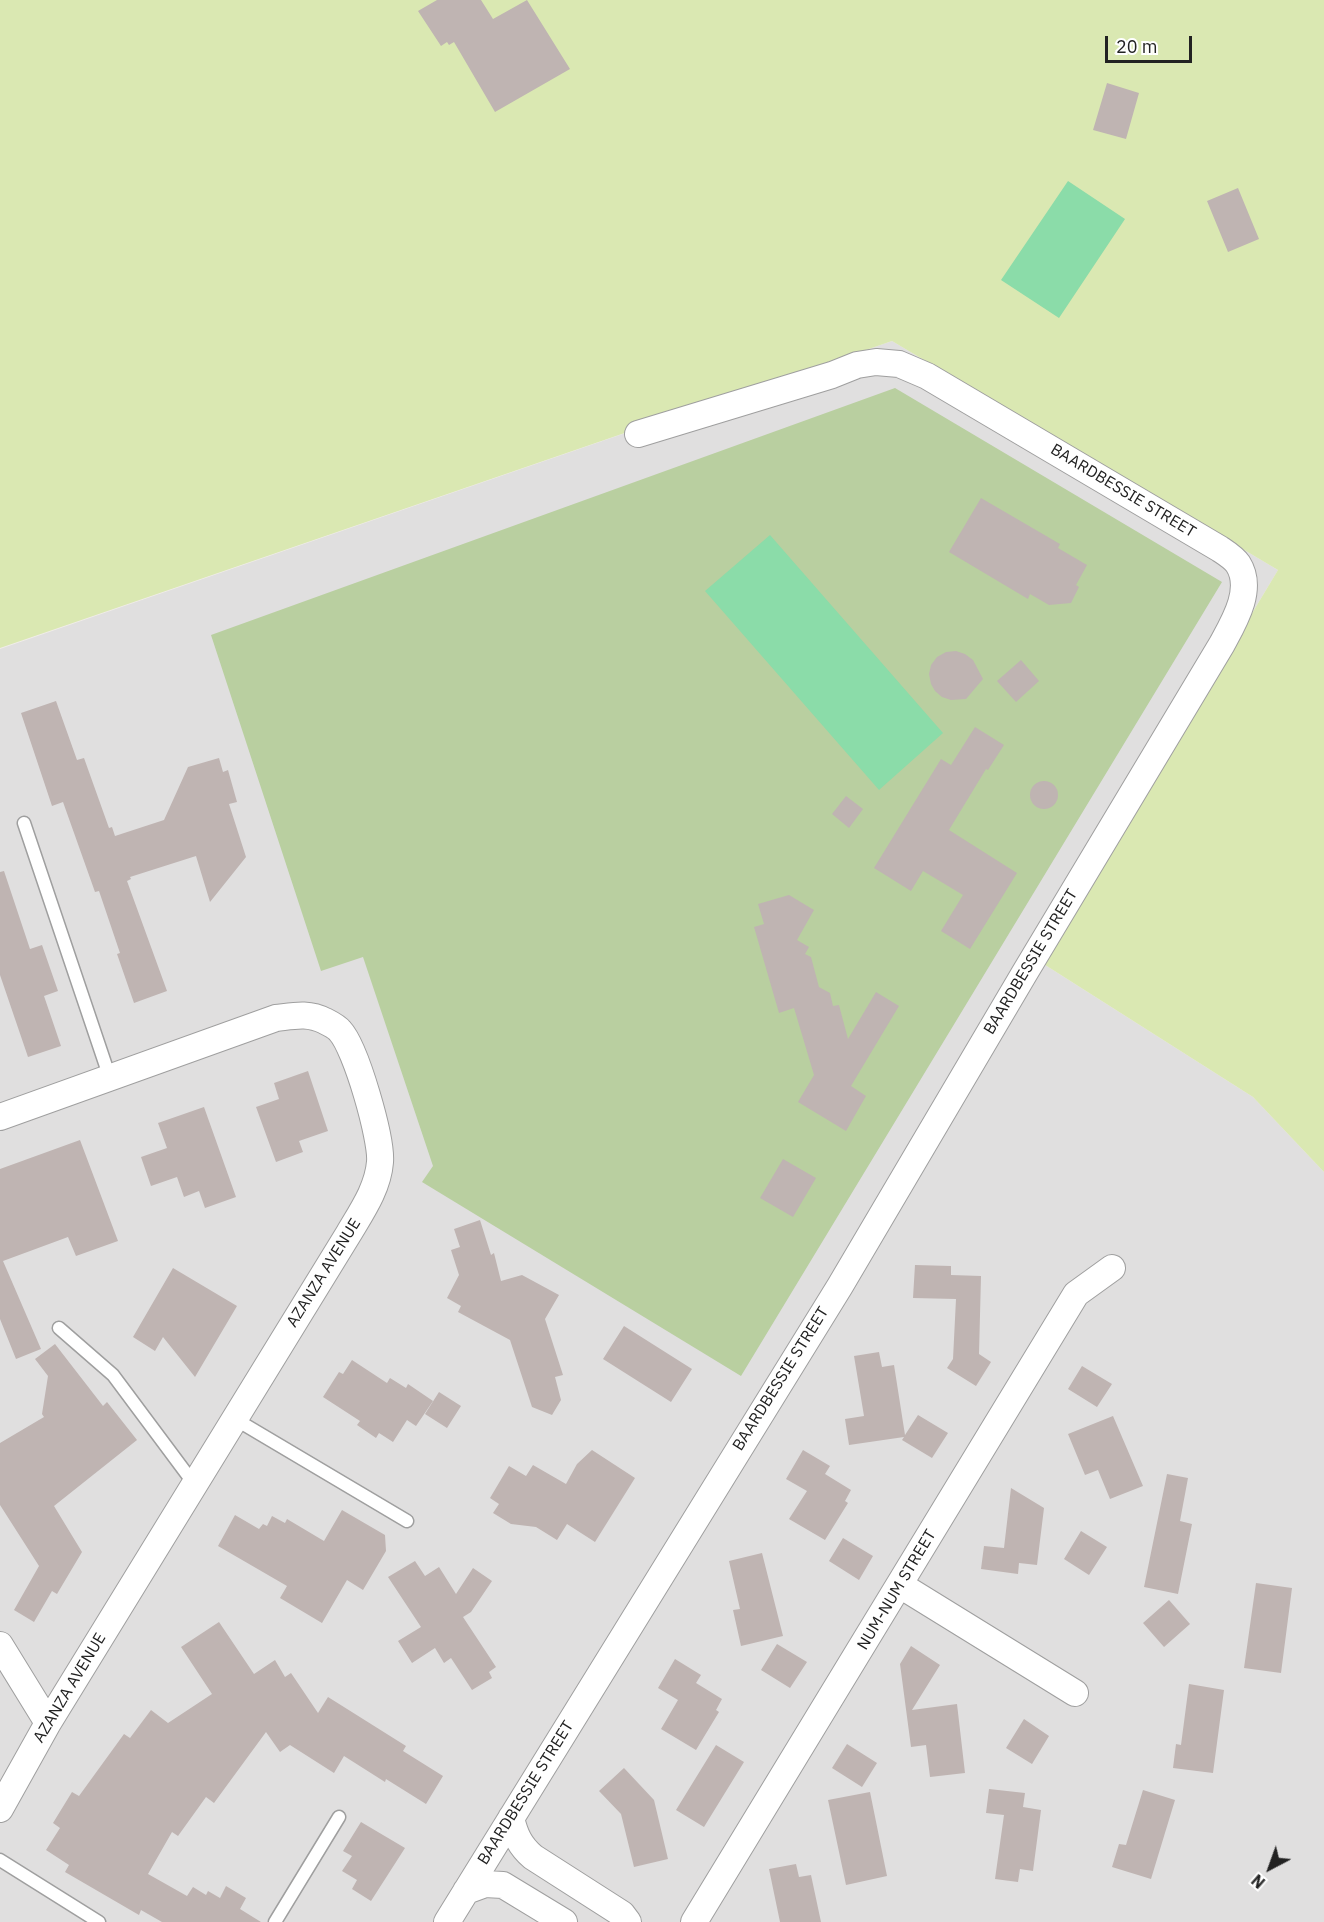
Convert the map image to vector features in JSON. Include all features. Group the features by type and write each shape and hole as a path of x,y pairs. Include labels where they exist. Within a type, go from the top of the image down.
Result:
{"street":[{"name":"BAARDBESSIE STREET","path":"447,1922 840,1286 1222,644 1234,622 1242,599 1244,577 1238,563 1220,549 955,391 899,364 876,362 857,365 832,375 638,434"},
{"name":"AZANZA AVENUE","path":"0,1117 276,1018 306,1014 325,1020 340,1031 349,1047 366,1090 380,1148 378,1175 370,1197 48,1723 0,1809"},
{"name":"NUM-NUM STREET","path":"694,1922 1077,1294 1112,1268"},
{"path":"900,1585 1075,1693"},
{"path":"0,1645 48,1723"},
{"path":"511,1818 514,1833 522,1848 622,1914 628,1922"},
{"path":"466,1891 485,1884 503,1885 564,1922"}],"lane":[{"path":"24,823 110,1078"},
{"path":"59,1328 113,1375 195,1485"},
{"path":"235,1419 407,1521"},
{"path":"274,1922 339,1817"},
{"path":"0,1860 99,1922"}],"shaded area":[{"path":"892,341 1278,570 1042,963 1253,1097 1324,1172 1324,1922 0,1922 0,649"}],"green space":[{"path":"0,0 1324,0 1324,1172 1253,1097 1042,963 1278,570 892,341 0,648"},
{"path":"1068,181 1125,219 1059,318 1001,280"},
{"path":"895,388 1222,582 741,1376 422,1182 433,1166 363,957 321,971 211,635"},
{"path":"770,535 943,733 879,790 705,591"}],"building":[{"path":"437,0 481,0 493,19 527,0 570,69 495,112 454,42 449,45 447,42 441,46 418,11"},
{"path":"1107,83 1139,93 1126,139 1093,130"},
{"path":"1238,188 1259,239 1228,252 1207,201"},
{"path":"981,498 1060,544 1058,548 1087,565 1076,585 1079,587 1071,603 1049,605 1030,594 1028,599 949,552"},
{"path":"956,651 973,660 983,679 966,699 951,700 935,691 929,674 931,665 937,657 946,652"},
{"path":"1021,660 1039,681 1016,702 997,681"},
{"path":"56,701 77,760 84,758 109,828 112,827 115,836 164,820 188,767 219,758 223,772 228,770 237,802 229,804 246,857 210,902 196,856 130,877 131,879 127,881 167,991 134,1003 99,891 95,892 63,802 52,806 21,713"},
{"path":"975,727 1004,745 988,770 986,769 949,830 1017,873 970,949 941,931 963,895 923,871 911,891 874,868 941,759 951,765"},
{"path":"1044,781 1054,785 1058,795 1054,805 1044,809 1034,805 1030,795 1034,785"},
{"path":"846,796 863,809 849,828 832,814"},
{"path":"4,871 30,949 42,945 58,991 44,996 61,1046 28,1057 0,975 0,872"},
{"path":"789,895 814,910 797,940 809,947 805,954 811,957 819,987 830,993 833,1006 839,1005 848,1039 876,992 899,1006 851,1086 866,1096 846,1131 798,1102 814,1075 794,1008 779,1013 754,927 764,924 758,904"},
{"path":"308,1071 328,1131 299,1141 303,1152 276,1162 256,1107 279,1099 274,1083"},
{"path":"204,1107 236,1197 205,1208 199,1191 184,1197 177,1177 151,1186 141,1157 167,1148 158,1123"},
{"path":"80,1140 118,1241 76,1256 68,1237 3,1261 41,1349 16,1359 0,1319 0,1169"},
{"path":"783,1159 816,1178 793,1217 760,1198"},
{"path":"480,1220 491,1255 494,1253 501,1281 522,1275 559,1295 545,1319 563,1375 555,1377 561,1400 552,1415 532,1407 510,1340 458,1312 461,1306 447,1298 459,1275 451,1250 460,1247 454,1229"},
{"path":"915,1265 951,1266 951,1275 981,1276 979,1354 991,1362 976,1386 947,1368 953,1359 956,1299 913,1298"},
{"path":"173,1268 237,1306 195,1377 163,1337 155,1351 133,1337"},
{"path":"624,1326 692,1369 671,1402 603,1359"},
{"path":"55,1344 103,1406 107,1402 137,1440 54,1506 82,1552 57,1594 52,1591 34,1622 14,1610 39,1566 0,1505 0,1443 44,1417 42,1414 48,1376 35,1359"},
{"path":"879,1352 882,1367 894,1365 905,1435 918,1415 948,1433 932,1458 902,1440 904,1437 849,1445 845,1419 864,1416 854,1356"},
{"path":"352,1360 387,1383 390,1378 406,1388 408,1384 433,1401 416,1426 407,1420 393,1442 379,1433 376,1438 357,1425 360,1421 323,1397 339,1372 343,1374"},
{"path":"1082,1366 1112,1384 1097,1407 1068,1389"},
{"path":"439,1392 461,1406 447,1428 425,1414"},
{"path":"1113,1416 1143,1486 1110,1499 1098,1470 1085,1475 1068,1434"},
{"path":"592,1450 635,1478 595,1542 567,1524 557,1540 536,1527 511,1524 493,1513 499,1504 490,1498 509,1466 526,1476 533,1465 566,1484 577,1464"},
{"path":"803,1450 830,1466 825,1474 851,1490 845,1501 848,1503 825,1540 789,1519 807,1491 786,1479"},
{"path":"1167,1474 1188,1478 1180,1521 1192,1524 1178,1594 1144,1587"},
{"path":"1011,1488 1044,1508 1037,1565 1019,1563 1018,1574 981,1569 984,1546 1004,1548"},
{"path":"342,1510 385,1535 386,1551 363,1590 347,1580 322,1623 280,1598 287,1586 218,1546 235,1515 259,1529 263,1524 267,1526 272,1516 285,1523 287,1519 324,1541"},
{"path":"1081,1531 1107,1547 1089,1575 1064,1559"},
{"path":"843,1538 873,1556 859,1580 829,1561"},
{"path":"762,1553 783,1636 741,1646 733,1610 740,1609 729,1561"},
{"path":"415,1561 425,1576 439,1567 456,1594 473,1568 492,1581 471,1612 463,1617 496,1667 489,1672 492,1678 472,1690 451,1658 444,1663 435,1648 412,1663 398,1641 421,1627 388,1577"},
{"path":"1256,1583 1292,1588 1281,1673 1244,1668"},
{"path":"1169,1600 1190,1624 1164,1647 1143,1623"},
{"path":"219,1622 254,1674 275,1660 285,1677 291,1673 318,1713 328,1697 406,1746 403,1751 443,1776 426,1804 344,1756 334,1773 290,1745 280,1752 266,1732 214,1803 206,1797 178,1836 172,1832 148,1874 187,1896 193,1887 206,1895 208,1891 220,1898 226,1886 246,1898 240,1909 261,1922 162,1922 141,1910 139,1915 65,1872 69,1865 46,1850 60,1828 53,1823 72,1792 79,1796 124,1734 130,1738 151,1710 168,1723 212,1694 181,1647"},
{"path":"777,1644 807,1662 790,1688 761,1670"},
{"path":"911,1646 940,1665 912,1710 957,1704 965,1773 930,1777 926,1745 911,1747 900,1664"},
{"path":"675,1659 701,1675 696,1683 722,1699 716,1710 719,1712 696,1750 661,1729 678,1700 658,1688"},
{"path":"1189,1684 1224,1690 1213,1773 1173,1768 1176,1744 1181,1745"},
{"path":"1024,1719 1049,1736 1032,1764 1006,1748"},
{"path":"847,1744 877,1763 862,1787 832,1768"},
{"path":"716,1745 744,1762 704,1827 676,1810"},
{"path":"624,1768 654,1800 668,1859 634,1867 621,1814 599,1791"},
{"path":"989,1789 1025,1793 1023,1807 1041,1810 1033,1871 1020,1869 1018,1882 995,1879 1004,1815 986,1813"},
{"path":"1143,1790 1175,1800 1151,1879 1112,1867 1119,1844 1126,1845"},
{"path":"870,1792 887,1876 846,1885 828,1800"},
{"path":"361,1822 405,1848 371,1901 352,1889 357,1880 342,1871 352,1856 343,1851"},
{"path":"796,1864 799,1877 811,1875 821,1922 780,1922 769,1869"}]}
